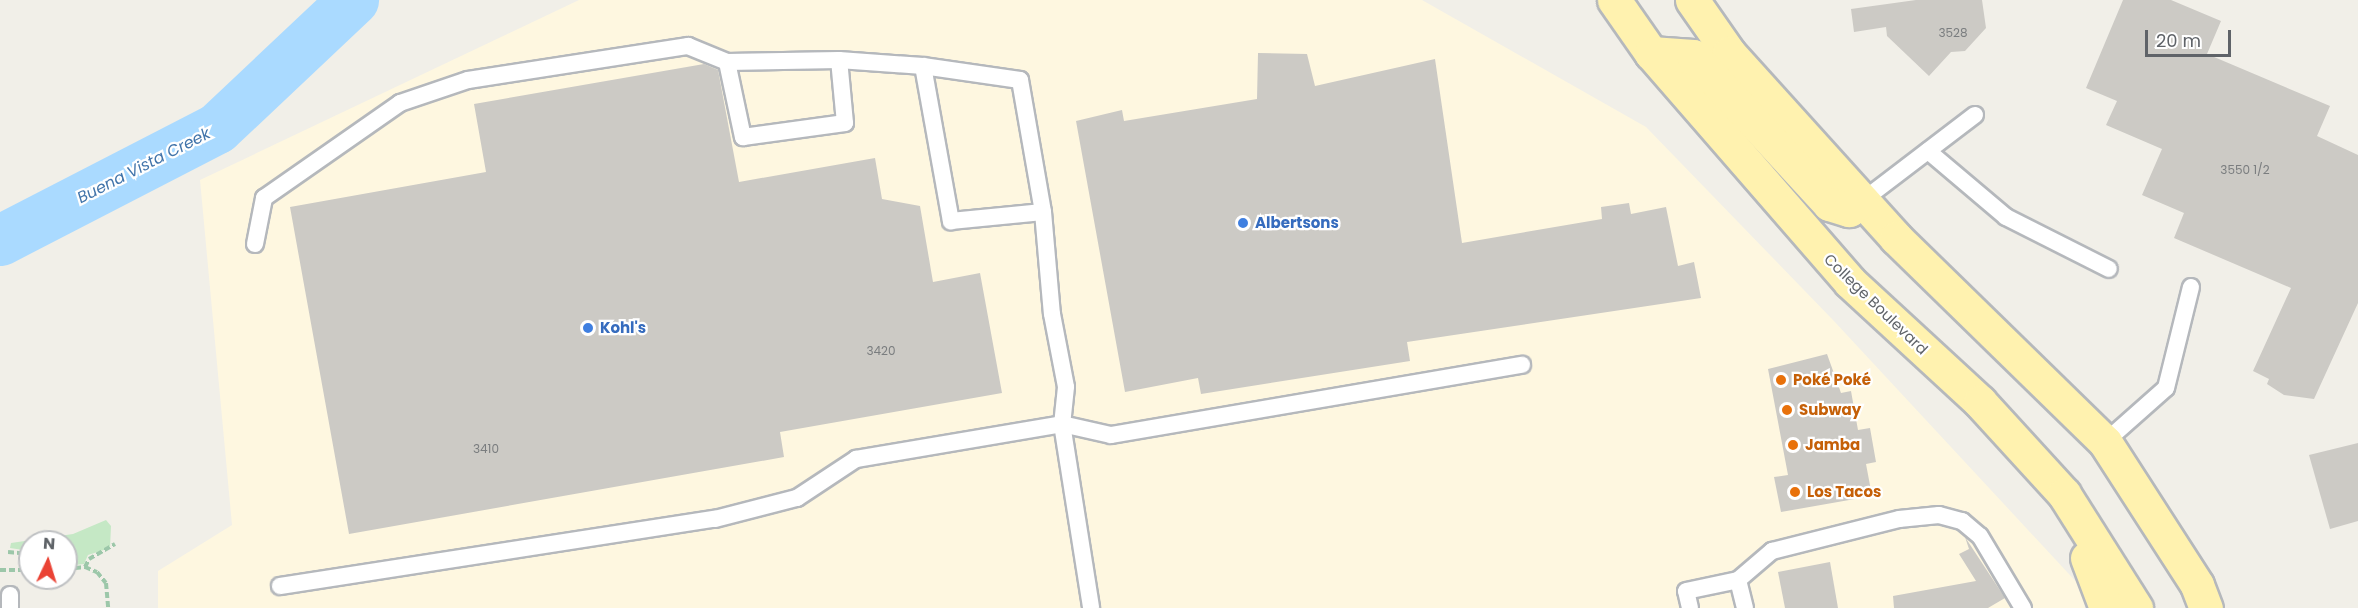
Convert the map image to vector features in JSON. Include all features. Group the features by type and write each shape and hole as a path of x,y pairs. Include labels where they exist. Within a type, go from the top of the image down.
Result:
{"main road":[{"name":"College Boulevard","path":"1614,0 1651,53 1850,282 1980,402 2064,494 2136,608"},
{"path":"1692,0 1729,53 1862,201 2105,442 2197,585 2206,608"},
{"path":"1651,53 1693,56 1828,204 1849,210 1862,201"},
{"path":"2045,473 2106,608"}],"lane":[{"path":"255,244 264,198 400,103 468,80 688,46 727,62 839,60 923,66 1020,80 1042,212 1052,314 1066,387 1062,424 1091,608"},
{"path":"727,62 743,137 846,123 839,60"},
{"path":"923,66 951,221 1042,212"},
{"path":"1862,201 1975,115"},
{"path":"1928,152 2006,217 2109,269"},
{"path":"2105,442 2166,388 2192,287"},
{"path":"280,586 715,519 797,498 856,459 1062,424 1111,435 1522,365"},
{"path":"1690,608 1686,591 1738,580 1772,551 1899,519 1940,515 1962,521 1980,536 2023,608"},
{"path":"1738,580 1745,608"}],"path":[{"path":"85,567 89,559 114,544"},
{"path":"8,552 18,553"},
{"path":"78,568 85,567 106,583 108,608"},
{"path":"0,570 18,570"}],"shaded area":[{"path":"579,0 1422,0 1646,127 1833,320 2081,587 2085,608 158,608 158,571 232,525 200,180"}],"green space":[{"path":"106,520 111,526 110,548 88,555 84,564 78,565 78,532"},
{"path":"18,542 18,549 10,548 11,543"}],"building":[{"path":"1916,0 1982,0 1986,28 1965,51 1951,52 1929,76 1887,36 1886,27 1854,32 1851,9"},
{"path":"2123,0 2171,0 2221,21 2207,54 2330,106 2317,136 2358,155 2358,303 2314,399 2284,395 2267,384 2269,379 2253,371 2291,288 2174,238 2184,213 2142,195 2162,149 2106,125 2117,101 2086,88"},
{"path":"1258,53 1307,54 1315,86 1435,59 1462,243 1602,219 1601,207 1629,203 1631,214 1666,207 1678,266 1694,262 1701,298 1407,342 1410,361 1201,394 1198,378 1125,392 1076,121 1122,110 1124,121 1257,99"},
{"path":"704,64 718,70 739,182 875,158 882,199 920,206 933,282 980,273 1002,393 780,432 784,457 349,534 290,207 486,172 474,104"},
{"path":"1827,354 1841,393 1851,391 1858,430 1870,428 1876,462 1866,464 1872,496 1781,512 1774,477 1788,475 1768,369"},
{"path":"2358,443 2358,521 2330,529 2309,455"},
{"path":"1965,537 2005,598 1988,608 1894,608 1893,596 1976,581 1959,554 1969,549"},
{"path":"1830,562 1838,608 1785,608 1778,572"}],"waterway":[{"name":"Buena Vista Creek","path":"0,240 217,128 353,0"}],"place":[{"name":"Albertsons","path":"1243,223"},
{"name":"Kohl's","path":"588,328"},
{"name":"Poké Poké","path":"1781,380"},
{"name":"Subway","path":"1787,410"},
{"name":"Jamba","path":"1793,445"},
{"name":"Los Tacos","path":"1795,492"}]}
